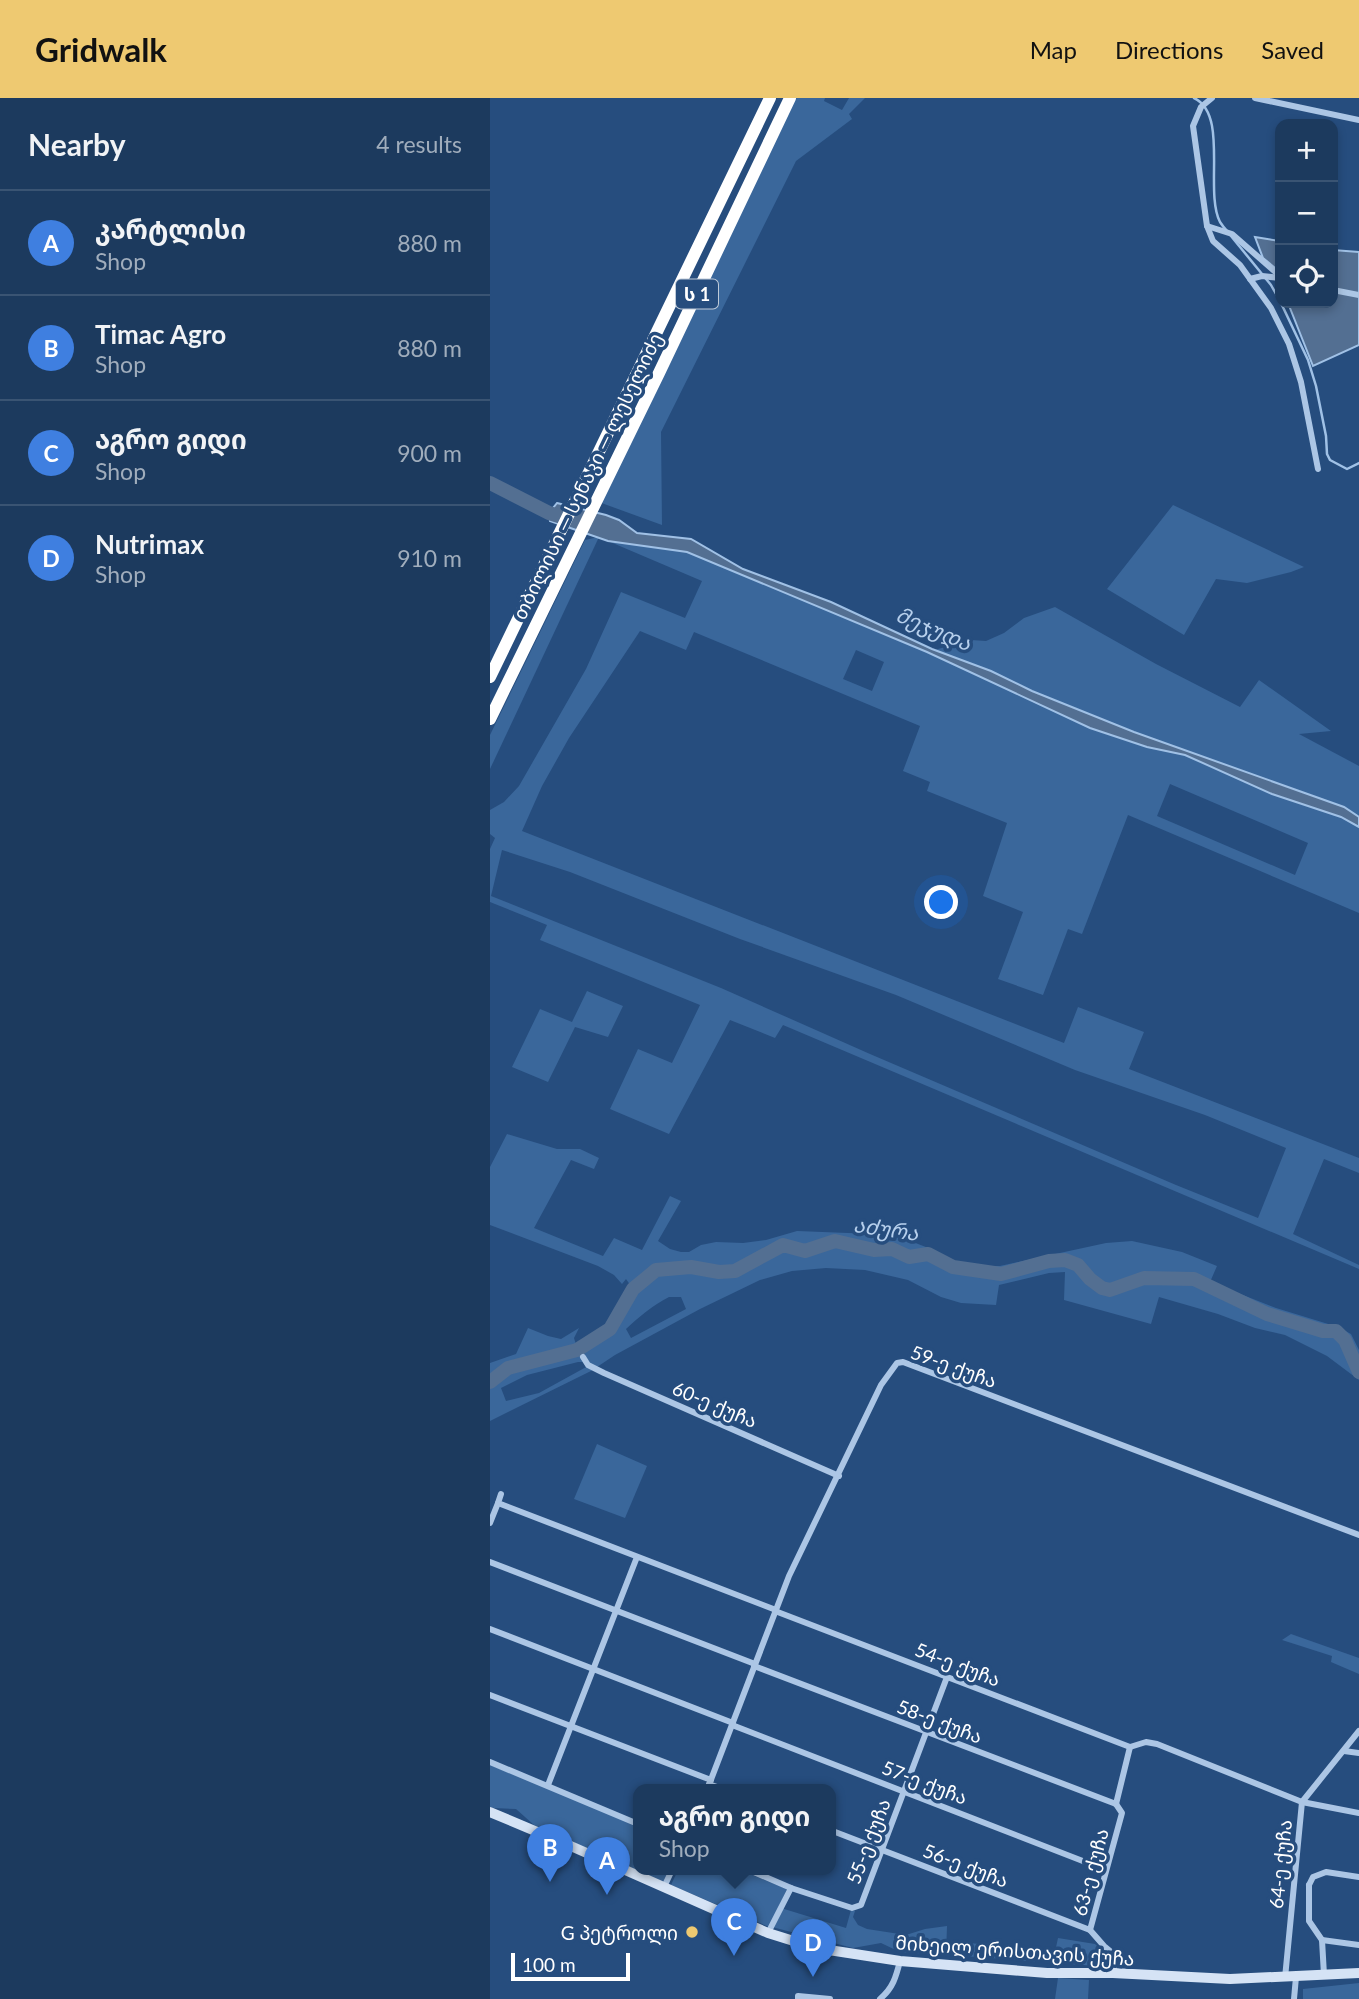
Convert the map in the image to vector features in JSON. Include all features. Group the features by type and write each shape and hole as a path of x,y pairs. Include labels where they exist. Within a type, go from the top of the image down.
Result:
{"highway":[{"name":"თბილისი — სენაკი — ლესელიძე","path":"490,677 770,98"},
{"name":"თბილისი — სენაკი — ლესელიძე","path":"490,719 790,98"}],"main road":[{"name":"მიხეილ ერისთავის ქუჩა","path":"490,1812 633,1874"},
{"name":"მიხეილ ერისთავის ქუჩა","path":"636,1875 768,1933 816,1948 900,1961 1047,1973 1113,1973 1230,1979 1359,1973"}],"street":[{"path":"1255,98 1359,120"},
{"path":"1211,99 1202,107 1193,126 1207,226 1213,241 1240,265 1271,308 1289,344 1301,382 1318,469"},
{"path":"1207,226 1232,234 1275,273"},
{"path":"1250,279 1275,277"},
{"path":"1338,291 1359,295"},
{"name":"60-ე ქუჩა","path":"583,1357 589,1365 604,1373 839,1476"},
{"name":"59-ე ქუჩა","path":"709,1784 789,1576 881,1385 897,1363 903,1362 1359,1535"},
{"path":"490,1523 501,1494"},
{"name":"54-ე ქუჩა","path":"498,1503 1130,1747"},
{"path":"548,1786 637,1557"},
{"name":"58-ე ქუჩა","path":"490,1562 1116,1804"},
{"name":"57-ე ქუჩა","path":"490,1629 1106,1870"},
{"name":"55-ე ქუჩა","path":"760,1875 852,1908 861,1905 947,1676"},
{"path":"490,1695 707,1784"},
{"name":"64-ე ქუჩა","path":"1294,1999 1290,1977 1294,1882 1302,1802 1359,1731"},
{"path":"1130,1747 1146,1742 1157,1744 1302,1802 1359,1813"},
{"name":"63-ე ქუჩა","path":"1113,1973 1116,1956 1090,1930 1122,1813 1116,1804 1130,1747"},
{"path":"1343,1751 1359,1753"},
{"path":"490,1762 633,1822"},
{"name":"56-ე ქუჩა","path":"836,1832 1090,1930"},
{"path":"1324,1975 1322,1940 1309,1921 1308,1885 1313,1877 1326,1872 1359,1877"},
{"path":"664,1887 670,1875"},
{"path":"1294,1882 1308,1885"},
{"path":"768,1933 791,1888"},
{"path":"1322,1940 1359,1945"},
{"path":"880,1999 896,1980 900,1961"},
{"path":"797,1999 798,1996 830,1999"}],"shaded area":[{"path":"790,98 825,98 824,101 842,110 849,98 865,98 849,114 852,119 796,161 661,432 662,525 596,501"},
{"path":"1255,237 1275,240 1275,270 1263,258"},
{"path":"1338,250 1359,252 1359,345 1313,366 1290,308 1338,308"},
{"path":"557,503 606,515 619,520 637,533 691,539 743,569 831,602 1032,691 1134,732 1344,807 1359,817 1359,827 1341,817 1272,794 1185,755 1147,747 1090,728 927,652 687,552 608,541 550,521 549,513"},
{"path":"1173,505 1304,567 1247,583 1216,579 1184,635 1107,589"},
{"path":"599,537 490,769 490,735 585,540"},
{"path":"608,541 687,552 927,652 971,640 986,641 1004,633 1024,618 1055,607 1156,664 1240,707 1259,680 1331,731 1299,734 1359,766 1359,913 1128,815 1082,934 1068,929 1043,995 998,979 1023,912 983,896 1007,823 927,791 930,782 903,771 920,726 694,632 686,650 640,631 569,738 542,786 522,831 1064,1043 1078,1007 1144,1032 1129,1069 1359,1158 1359,1173 1324,1159 1293,1234 1359,1265 1359,1269 783,1025 775,1038 730,1020 669,1134 610,1109 638,1049 672,1063 700,1005 540,940 547,925 490,902 490,849 495,838 490,834 490,810 504,802 519,786 586,669 621,592 685,618 702,581","holes":["856,650 884,662 872,691 843,679","1170,784 1308,843 1295,875 1157,816","502,850 570,872 740,939 896,995 1075,1070 1205,1115 1286,1148 1258,1218 721,988 491,896"]},
{"path":"587,991 623,1006 608,1037 575,1027 548,1082 512,1067 540,1009 572,1022"},
{"path":"507,1134 557,1149 580,1149 599,1158 594,1169 571,1160 534,1228 603,1256 614,1238 642,1250 670,1196 681,1201 658,1241 681,1252 689,1252 701,1245 716,1242 766,1240 797,1231 900,1237 970,1266 1000,1266 1106,1243 1132,1241 1182,1252 1217,1266 1210,1282 1351,1334 1359,1350 1359,1380 1327,1356 1285,1335 1159,1297 1151,1324 1064,1300 1065,1272 1049,1273 999,1285 996,1305 961,1303 941,1297 908,1280 865,1270 826,1268 792,1271 760,1280 700,1309 597,1367 590,1364 581,1348 610,1329 633,1289 626,1279 622,1284 614,1275 598,1266 490,1225 490,1167","holes":["669,1297 681,1297 686,1309 631,1338 626,1329 641,1316"]},
{"path":"528,1328 561,1339 579,1328 574,1338 577,1348 507,1365 490,1380 490,1363 516,1354"},
{"path":"579,1351 583,1362 527,1375 501,1388 506,1401 539,1393 588,1366 593,1370 490,1421 490,1385 511,1370"},
{"path":"597,1444 647,1466 625,1518 574,1499"},
{"path":"1291,1634 1359,1658 1359,1674 1331,1662 1332,1656 1282,1640"},
{"path":"490,1765 633,1822 633,1869 534,1825 516,1809 490,1807"},
{"path":"647,1875 666,1875 663,1882"},
{"path":"676,1875 752,1875 787,1889 769,1927 671,1885"},
{"path":"781,1908 846,1928 851,1910 855,1911 853,1917 858,1925 906,1935 947,1926 946,1955 900,1952 881,1943 853,1948 772,1927"},
{"path":"1058,1938 1095,1944 1111,1959 1110,1967 950,1955 950,1941 1055,1952"},
{"path":"1058,1978 1089,1980 1088,1999 1055,1999"},
{"path":"1359,1983 1359,1999 1303,1999 1303,1989"}],"waterway":[{"path":"1194,98 1205,107 1211,120 1216,208 1220,222 1227,231"},
{"path":"1231,236 1275,292"},
{"path":"1283,308 1308,360 1316,386 1327,454 1330,460 1347,469 1359,463"},
{"name":"მეჯუდა","path":"490,483 549,513 565,518"},
{"name":"აძურა","path":"490,1382 508,1368 577,1350 610,1329 633,1289 656,1270 691,1267 719,1272 735,1271 783,1245 805,1251 835,1241 874,1250 892,1249 909,1257 928,1254 953,1267 1001,1274 1049,1261 1065,1260 1078,1265 1090,1279 1102,1288 1110,1290 1144,1278 1194,1279 1267,1314 1323,1331 1336,1331 1345,1340 1359,1372"}],"place":[{"name":"Timac Agro","path":"550,1882"},
{"name":"კარტლისი","path":"607,1895"},
{"name":"G პეტროლი","path":"692,1932"},
{"name":"აგრო გიდი","path":"734,1956"},
{"name":"Nutrimax","path":"813,1977"}]}
